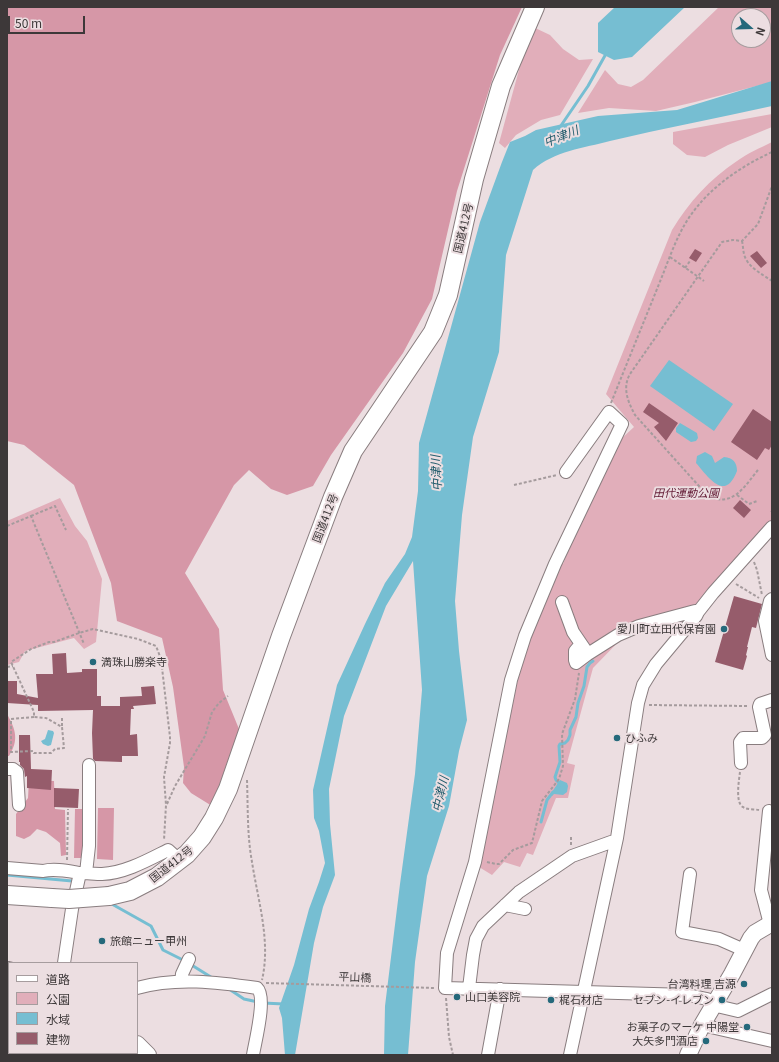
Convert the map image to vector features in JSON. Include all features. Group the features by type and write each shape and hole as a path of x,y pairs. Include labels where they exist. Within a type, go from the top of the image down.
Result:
{"highway":[{"name":"国道412号","path":"7,894 69,899 109,896 130,891 157,877 174,855 202,837 214,818 228,789 281,636 330,504 353,451 433,332 448,295 474,179 501,86 535,7"}],"main road":[{"path":"688,1055 702,1025 732,974 744,950 755,933 771,924"},
{"path":"138,1045 148,1055"}],"street":[{"path":"566,472 610,412 622,424 555,564 525,636 511,680 476,858 447,953 446,988 688,995 707,998 722,1007 738,1011 772,994"},
{"path":"570,1055 616,841 618,838 637,705 643,686 656,664 698,612 772,527"},
{"path":"772,599 770,601 765,621 772,655"},
{"path":"562,602 573,632 585,649"},
{"path":"576,663 585,649 639,626 695,611 698,612"},
{"path":"741,763 740,742 743,738 762,738 765,735 759,706 760,704 772,700"},
{"path":"64,962 72,909 89,846 89,765"},
{"path":"7,769 13,769 17,772 19,805"},
{"path":"769,811 762,890 771,924"},
{"path":"469,988 476,939 483,926 519,892 572,856 616,841"},
{"path":"7,868 67,871 81,878 120,871 154,858 174,855"},
{"path":"691,880 682,932 720,939 744,950"},
{"path":"505,906 525,909"},
{"path":"181,981 182,974 189,959"},
{"path":"138,988 154,983 181,981 231,984 257,988 259,991 262,987"},
{"path":"253,1055 262,987"},
{"path":"488,1055 500,989"},
{"path":"702,1025 772,1041"}],"path":[{"path":"610,412 611,404 670,257 678,238 692,213 712,190 742,168 772,152"},
{"path":"742,241 758,224 772,186"},
{"path":"742,241 733,240 722,242 630,374 627,383 626,395 635,415 707,495 725,499 737,495 758,470"},
{"path":"742,241 746,259 751,266 772,281"},
{"path":"670,257 704,281"},
{"path":"685,268 690,261"},
{"path":"624,372 630,374"},
{"path":"620,381 627,383"},
{"path":"514,486 566,472"},
{"path":"737,495 749,504 757,501"},
{"path":"7,526 55,506 66,530"},
{"path":"31,516 84,644"},
{"path":"727,578 762,598 757,570 747,555"},
{"path":"34,718 34,712 11,662 31,649 93,629 138,639 156,646 159,651 170,737 164,777 166,805 164,840 174,855"},
{"path":"476,858 499,864 513,850 532,843 542,802 559,779 563,766 562,734 575,699 579,673 579,670 575,665 576,663"},
{"path":"7,667 13,666"},
{"path":"166,805 175,786 205,736 212,712 219,703 228,696"},
{"path":"637,705 759,706"},
{"path":"62,718 64,748 55,749 50,753 34,753 33,751 11,752 10,719 46,718 62,728"},
{"path":"741,763 738,800 741,806 744,808 769,811"},
{"path":"235,767 244,771 246,776 251,861 266,948 262,987"},
{"path":"67,858 68,809"},
{"name":"平山橋","path":"262,987 446,988"},
{"path":"446,988 447,1018 453,1055"}],"green space":[{"path":"719,7 772,7 772,82 656,111 609,108 578,113 605,70 618,84 631,87 643,80"},
{"path":"531,26 550,35 563,49 579,60 593,59 560,115 541,120 516,135 505,148 499,143"},
{"path":"772,114 772,127 728,145 705,157 687,155 673,144 673,132"},
{"name":"田代運動公園","path":"772,142 772,520 696,607 624,636 593,668 567,763 575,765 568,798 556,798 533,855 527,853 520,867 504,862 492,875 479,867 521,664 532,631 560,563 563,564 587,504 620,440 634,427 606,394 672,230 693,201 718,175 745,156"},
{"path":"60,498 75,526 87,541 102,579 96,642 84,649 74,638 25,651 19,662 7,665 7,521"}],"shaded area":[{"path":"7,7 522,7 500,55 457,191 432,299 403,353 331,455 313,486 287,495 271,489 249,470 234,485 185,573 219,629 223,690 239,729 212,806 191,793 183,783 184,767 173,687 162,638 117,621 111,583 74,485 24,445 7,441"},
{"path":"7,714 13,725 15,735 14,745 9,756 7,756"},
{"path":"29,780 54,781 55,809 65,810 66,855 61,856 60,843 46,832 37,829 30,836 24,839 16,836 16,814 28,798"},
{"path":"98,808 114,808 113,860 97,859"},
{"path":"75,809 91,809 90,858 74,858"}],"water":[{"path":"615,7 685,7 632,57 614,60 598,52 598,23"},
{"name":"中津川","path":"772,81 772,106 580,148 550,158 533,170 506,255 499,352 473,437 462,515 455,601 467,720 459,751 449,806 427,876 415,962 408,1055 384,1055 385,1006 415,774 422,690 413,561 386,606 344,716 329,789 330,824 335,875 323,907 314,943 295,1055 285,1055 282,1018 279,1008 294,965 309,909 325,863 319,831 314,818 313,790 337,685 385,583 405,554 412,537 418,491 419,443 480,222 510,142 536,130 598,116 677,110"},
{"path":"669,360 733,404 714,431 650,386"},
{"path":"680,423 697,433 698,438 696,441 691,442 676,432 676,428"},
{"path":"705,452 712,456 715,463 724,457 732,459 735,463 737,471 727,485 722,486 717,484 706,475 696,463 697,456"},
{"path":"48,730 53,731 54,733 51,745 48,746 43,744 41,741 45,739"},
{"path":"560,780 567,783 567,792 563,795 550,795"}],"building":[{"path":"695,249 702,253 696,262 689,258"},
{"path":"757,251 767,263 761,268 750,256"},
{"path":"649,403 678,423 666,441 654,427 659,423 643,412"},
{"path":"753,409 772,422 772,445 769,450 765,448 757,460 731,442"},
{"path":"740,500 751,510 744,518 733,508"},
{"path":"734,596 762,604 756,628 752,627 743,670 715,662"},
{"path":"66,653 67,673 82,672 82,669 97,669 97,696 101,696 101,706 120,706 120,697 142,696 141,687 154,686 156,704 133,706 134,709 131,709 130,735 137,734 138,756 122,756 122,762 95,761 93,759 93,710 38,711 38,705 7,703 7,681 17,681 17,694 38,698 36,674 53,674 52,654"},
{"path":"19,735 30,735 31,769 52,770 51,790 27,788 27,776 25,777 24,769 19,762"},
{"path":"54,788 79,789 78,808 54,807"}],"waterway":[{"name":"中津川","path":"560,127 588,86 607,52"},
{"path":"559,786 559,783 555,777 560,762 559,746 568,740 570,730 576,717 587,667 593,661"},
{"path":"541,822 547,800 553,792"},
{"path":"7,875 74,882"},
{"path":"110,903 151,926 163,950 185,961"},
{"path":"190,964 214,979"},
{"path":"229,989 244,999 258,1002"},
{"path":"263,1003 284,1004"}],"place":[{"name":"愛川町立田代保育園","path":"724,629"},
{"name":"満珠山勝楽寺","path":"93,662"},
{"name":"ひふみ","path":"617,738"},
{"name":"旅館ニュー甲州","path":"102,941"},
{"name":"台湾料理 吉源","path":"744,984"},
{"name":"山口美容院","path":"457,997"},
{"name":"梶石材店","path":"551,1000"},
{"name":"セブン-イレブン","path":"722,1000"},
{"name":"お菓子のマーケ 中陽堂","path":"747,1027"},
{"name":"大矢多門酒店","path":"706,1041"}]}
